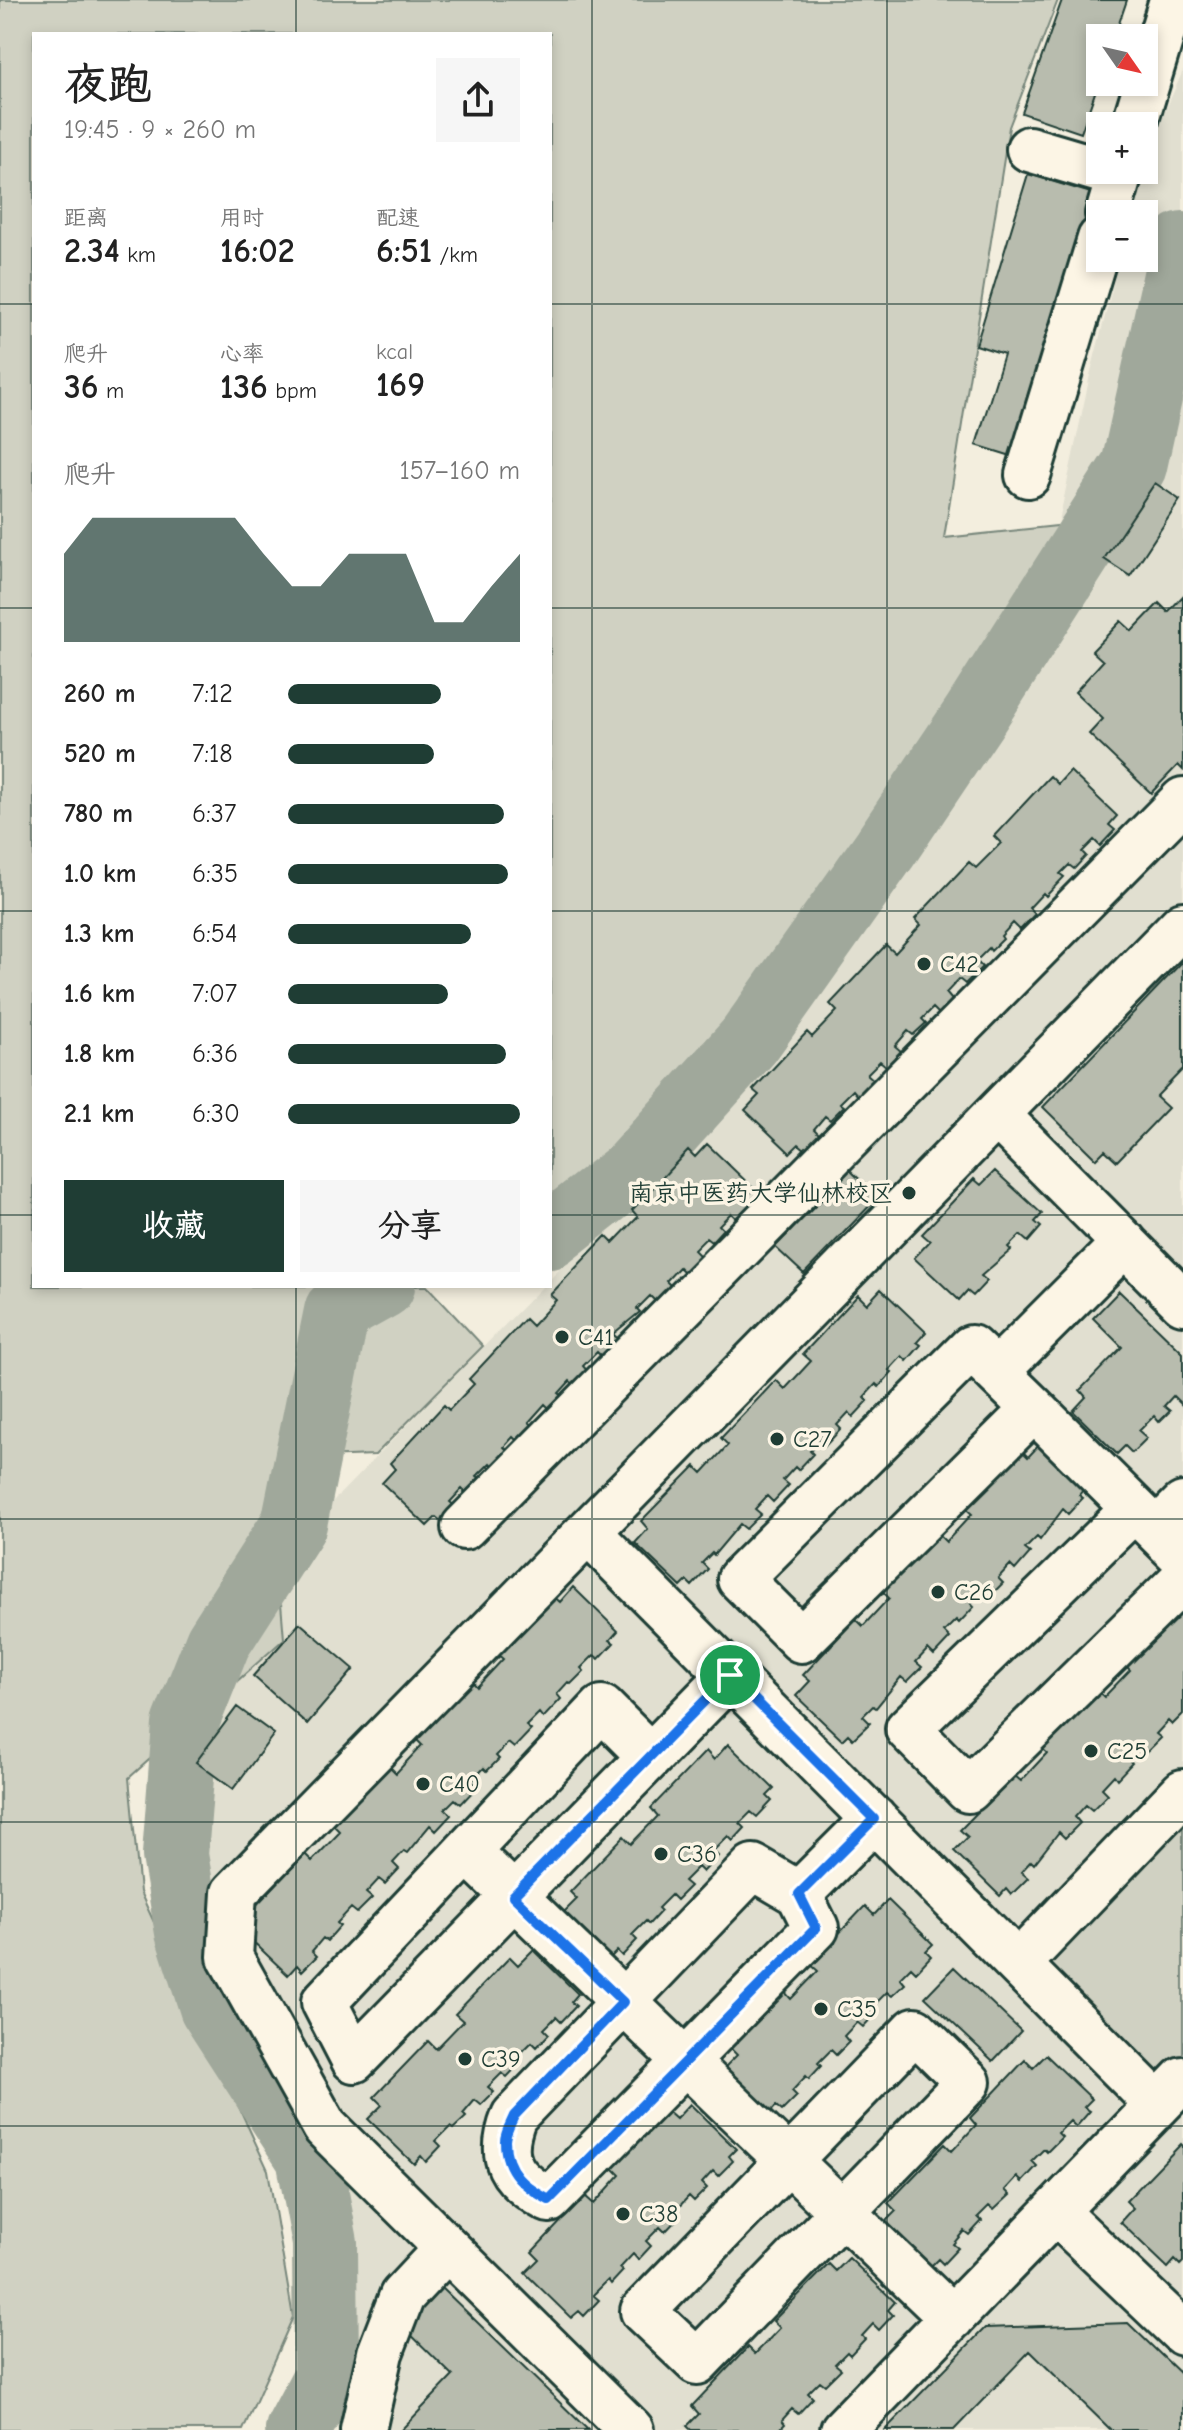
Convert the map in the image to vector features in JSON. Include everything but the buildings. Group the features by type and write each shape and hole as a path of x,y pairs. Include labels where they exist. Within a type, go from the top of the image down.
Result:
{"lane":[{"path":"1138,112 1172,0"},
{"path":"1029,149 1086,171"},
{"path":"1028,475 1090,272"},
{"path":"464,1527 1183,800"},
{"path":"631,2430 325,2127 230,1957 234,1893 1183,924"},
{"path":"997,1115 1183,1302"},
{"path":"996,1372 1125,1243"},
{"path":"1034,1409 801,1640 740,1579 971,1348 1164,1525 908,1729 968,1790 1183,1579"},
{"path":"588,1532 1018,1964 1170,2092 843,2430"},
{"path":"650,1756 602,1708 324,2002 354,2060 730,1675"},
{"path":"1018,1964 1183,1792"},
{"path":"799,1894 874,1819"},
{"path":"467,1851 952,2318"},
{"path":"753,1867 799,1894 816,1928 549,2200 526,2188 511,2169 505,2139 514,2116 623,2002 753,1867"},
{"path":"915,2030 968,2082 697,2362 643,2311 788,2161 915,2030"},
{"path":"1055,2211 1183,2333"},
{"path":"363,2430 380,2353 402,2296 447,2248"}],"shaded area":[{"path":"0,0 1058,0 1009,127 944,538 1076,524 976,676 706,1058 565,1207 552,1213 552,32 32,32 32,1288 429,1288 483,1346 375,1455 320,1457 280,1591 284,1639 129,1778 140,1892 268,2170 293,2317 243,2430 0,2430"},
{"name":"南京中医药大学仙林校区","path":"1183,71 1183,2430 343,2430 337,2328 307,2196 298,2164 187,1946 174,1805 296,1549 312,1526 541,1288 552,1288 552,1277 718,1107 1044,592 1090,375 1116,272 1158,272 1158,200 1135,200 1139,184 1158,184 1158,127"},
{"path":"1183,1800 1183,2055 1159,2077 1035,1953"}],"waterway":[{"path":"552,1234 632,1171 749,1041 974,717 1134,466 1183,244"},
{"path":"298,2430 326,2377 325,2243 309,2157 212,2007 188,1932 175,1855 185,1725 218,1642 294,1524 337,1311 378,1288"}],"place":[{"name":"C42","path":"924,964"},
{"name":"南京中医药大学仙林校区","path":"909,1193"},
{"name":"C41","path":"562,1337"},
{"name":"C27","path":"777,1439"},
{"name":"C26","path":"938,1592"},
{"name":"C25","path":"1091,1751"},
{"name":"C40","path":"423,1784"},
{"name":"C36","path":"661,1854"},
{"name":"C35","path":"821,2009"},
{"name":"C39","path":"465,2059"},
{"name":"C38","path":"623,2214"}],"route":[{"path":"730,1675 874,1819 799,1894 816,1928 549,2200 526,2188 511,2169 505,2139 514,2116 623,2002 513,1896 730,1675"}]}
